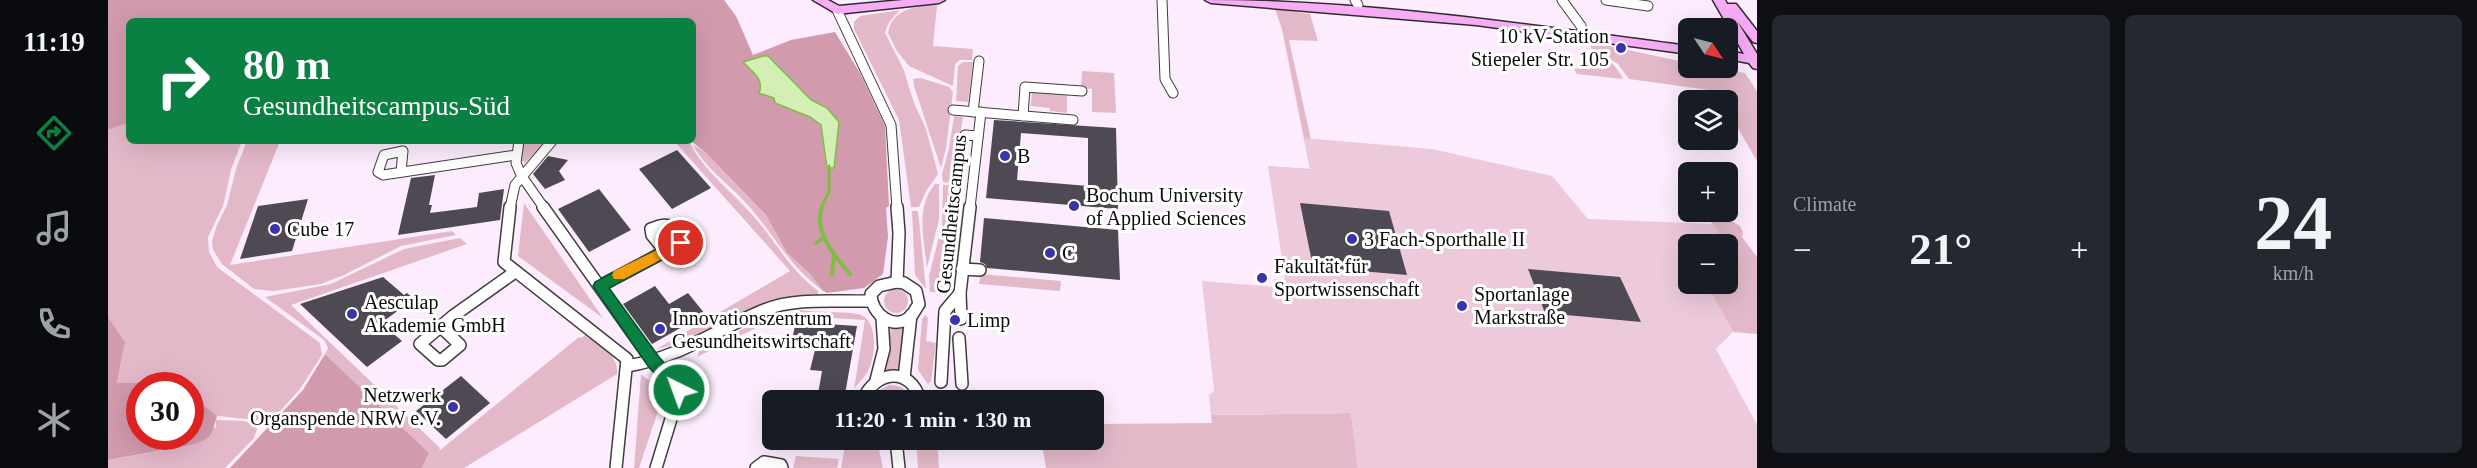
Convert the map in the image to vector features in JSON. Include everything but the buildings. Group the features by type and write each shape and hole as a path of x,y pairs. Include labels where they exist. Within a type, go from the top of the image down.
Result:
{"street":[{"path":"819,0 837,10 939,0"},
{"path":"1162,0 1165,79 1173,93"},
{"path":"1211,0 1476,21 1678,50"},
{"path":"1562,0 1581,26 1584,35"},
{"path":"1606,0 1648,6"},
{"path":"1719,0 1756,62"},
{"path":"1726,0 1757,39"},
{"path":"837,10 891,125 899,233 897,282 878,288 870,301 872,309 882,318 897,321 911,315"},
{"path":"1738,58 1756,62"},
{"path":"971,113 979,61"},
{"path":"1738,62 1756,62"},
{"path":"1023,116 1025,87 1082,91"},
{"name":"Gesundheitscampus","path":"953,109 971,113 1073,120"},
{"name":"Gesundheitscampus","path":"961,319 962,268 978,136 971,113"},
{"path":"965,135 978,136"},
{"path":"518,144 516,163 521,176 653,362 679,390 656,468"},
{"path":"549,144 521,176 511,197 503,259 515,272 627,359 616,468"},
{"path":"401,172 516,155"},
{"path":"600,286 665,251"},
{"path":"962,268 980,270"},
{"path":"441,327 515,272"},
{"name":"Gesundheitscampus","path":"897,282 904,283 916,291 919,304 911,315 904,378"},
{"path":"940,382 939,339 945,311 960,293"},
{"path":"627,366 653,362 764,310 783,304 870,301"},
{"path":"867,390 876,380 882,367 885,331 882,318"},
{"path":"939,339 959,340 962,384"},
{"path":"876,380 894,375 904,378 918,390"},
{"path":"897,450 899,468"},
{"path":"756,468 764,462 781,465 782,468"}],"shaded area":[{"path":"108,0 724,0 736,16 753,55 791,40 835,32 860,73 885,126 889,206 886,208 888,237 883,274 864,288 827,293 822,290 810,274 787,253 766,215 695,144 696,18 126,18 126,124 108,130"},
{"path":"937,5 933,46 973,49 972,60 960,60 955,64 953,86 909,66 897,51 888,33 891,24 900,13 914,8"},
{"path":"1275,9 1310,14 1318,41 1289,40 1324,198 1268,166 1310,169 1282,29"},
{"path":"900,10 889,22 885,33 903,68 914,103 926,129 938,174 926,191 919,207 911,207 899,120 854,29 854,22 860,16"},
{"path":"1590,42 1678,61 1678,78 1738,78 1738,72 1745,73 1757,91 1757,161 1738,128 1738,90 1709,90 1629,79 1618,64 1591,48"},
{"path":"768,56 811,100 827,108 839,122 834,168 827,168 821,125 810,117 775,103 774,98 759,93 759,80 743,62"},
{"path":"1590,57 1610,62 1623,79 1577,74 1574,69 1588,67"},
{"path":"963,62 973,62 968,102 956,101 958,66"},
{"path":"1082,71 1114,73 1116,113 1092,112 1092,89 1081,88"},
{"path":"921,78 949,87 953,92 946,148 941,168 914,86 913,79"},
{"path":"1032,89 1067,92 1067,113 1031,106"},
{"path":"954,116 963,117 960,136 963,137 962,147 959,147 958,153 961,154 960,165 956,165 955,171 958,172 958,177 954,177 953,183 943,182 942,174"},
{"path":"126,124 126,144 241,144 231,170 223,206 208,237 209,252 217,267 320,343 322,355 300,389 274,418 267,421 217,416 204,406 204,372 126,372 126,383 117,383 125,342 108,317 108,130"},
{"name":"Sportanlage Markstraße","path":"1304,138 1432,149 1552,176 1588,219 1713,224 1719,234 1678,234 1678,294 1712,294 1733,332 1716,349 1757,425 1757,468 1358,468 1351,413 1211,415 1209,395 1214,391 1202,281 1275,287 1274,279 1285,279 1268,166 1310,170"},
{"path":"246,144 279,144 230,265 452,231 456,235 401,246 321,284 274,291 254,289 222,264 213,250 212,241 227,205 236,169"},
{"path":"523,144 544,144 525,163 521,160"},
{"path":"677,144 691,144 719,181 755,218 807,282 818,291 818,295 686,343 684,341 655,350 790,271"},
{"path":"693,145 705,152 766,215 787,253 810,274 822,290 799,270 756,215 711,169"},
{"path":"935,184 939,184 939,219 927,268 923,213 929,193"},
{"path":"943,185 953,185 952,196 955,197 951,228 942,227"},
{"path":"524,203 603,318 518,256"},
{"path":"912,211 918,211 926,289 915,275"},
{"path":"1711,222 1733,222 1740,226 1743,232 1742,237 1757,257 1757,334 1733,332 1712,294 1738,294 1738,234 1719,234"},
{"path":"941,229 947,230 946,236 950,237 942,293 930,292 929,276"},
{"path":"460,238 467,244 291,305 440,448 439,451 579,337 585,335 607,351 615,361 617,374 464,468 422,468 429,453 325,354 328,348 324,340 265,297 331,284 404,249"},
{"path":"981,274 1061,281 1060,291 979,284"},
{"path":"896,289 901,290 907,296 907,306 901,312 896,313 891,312 885,306 884,301 885,296 891,290"},
{"path":"802,310 858,314 870,323 874,339 873,356 868,371 854,389 865,320 782,315 697,357 699,351 765,318"},
{"path":"925,315 928,318 926,341 936,343 931,381 928,384 918,370 922,319"},
{"path":"108,317 125,342 117,383 126,383 126,450 163,450 108,460"},
{"path":"905,324 901,371 886,371 891,325"},
{"path":"325,354 429,453 422,468 230,468 303,390"},
{"path":"641,374 664,393 639,468 634,468"},
{"path":"889,385 905,390 880,390"},
{"path":"204,406 217,416 212,432 204,440"},
{"path":"1351,413 1358,468 1046,468 1043,450 1104,450 1104,424 1212,423 1211,415"},
{"path":"216,420 245,421 258,426 254,438 225,468 108,468 108,460 164,450 204,450 204,433 216,427"},
{"path":"844,450 879,450 883,468 841,468"},
{"path":"917,450 938,450 939,468 918,468"},
{"path":"796,456 839,459 837,468 793,468"}],"waterway":[{"path":"821,208 829,192 829,166"},
{"path":"822,207 820,225 823,234 832,251 850,274"},
{"path":"816,243 824,237"},
{"path":"832,274 834,255"}],"slow traffic":[{"path":"619,275 659,254"}],"place":[{"name":"10 kV-Station Stiepeler Str. 105","path":"1621,48"},
{"name":"B","path":"1005,156"},
{"name":"Bochum University of Applied Sciences","path":"1074,206"},
{"name":"Cube 17","path":"275,229"},
{"name":"3 Fach-Sporthalle II","path":"1352,239"},
{"name":"C","path":"1050,253"},
{"name":"Fakultät für Sportwissenschaft","path":"1262,278"},
{"name":"Sportanlage Markstraße","path":"1462,306"},
{"name":"Aesculap Akademie GmbH","path":"352,314"},
{"name":"Limp","path":"955,320"},
{"name":"Innovationszentrum Gesundheitswirtschaft","path":"660,329"},
{"name":"Netzwerk Organspende NRW e.V.","path":"453,407"}],"route":[{"path":"679,390 653,362 600,286 681,243"}]}
